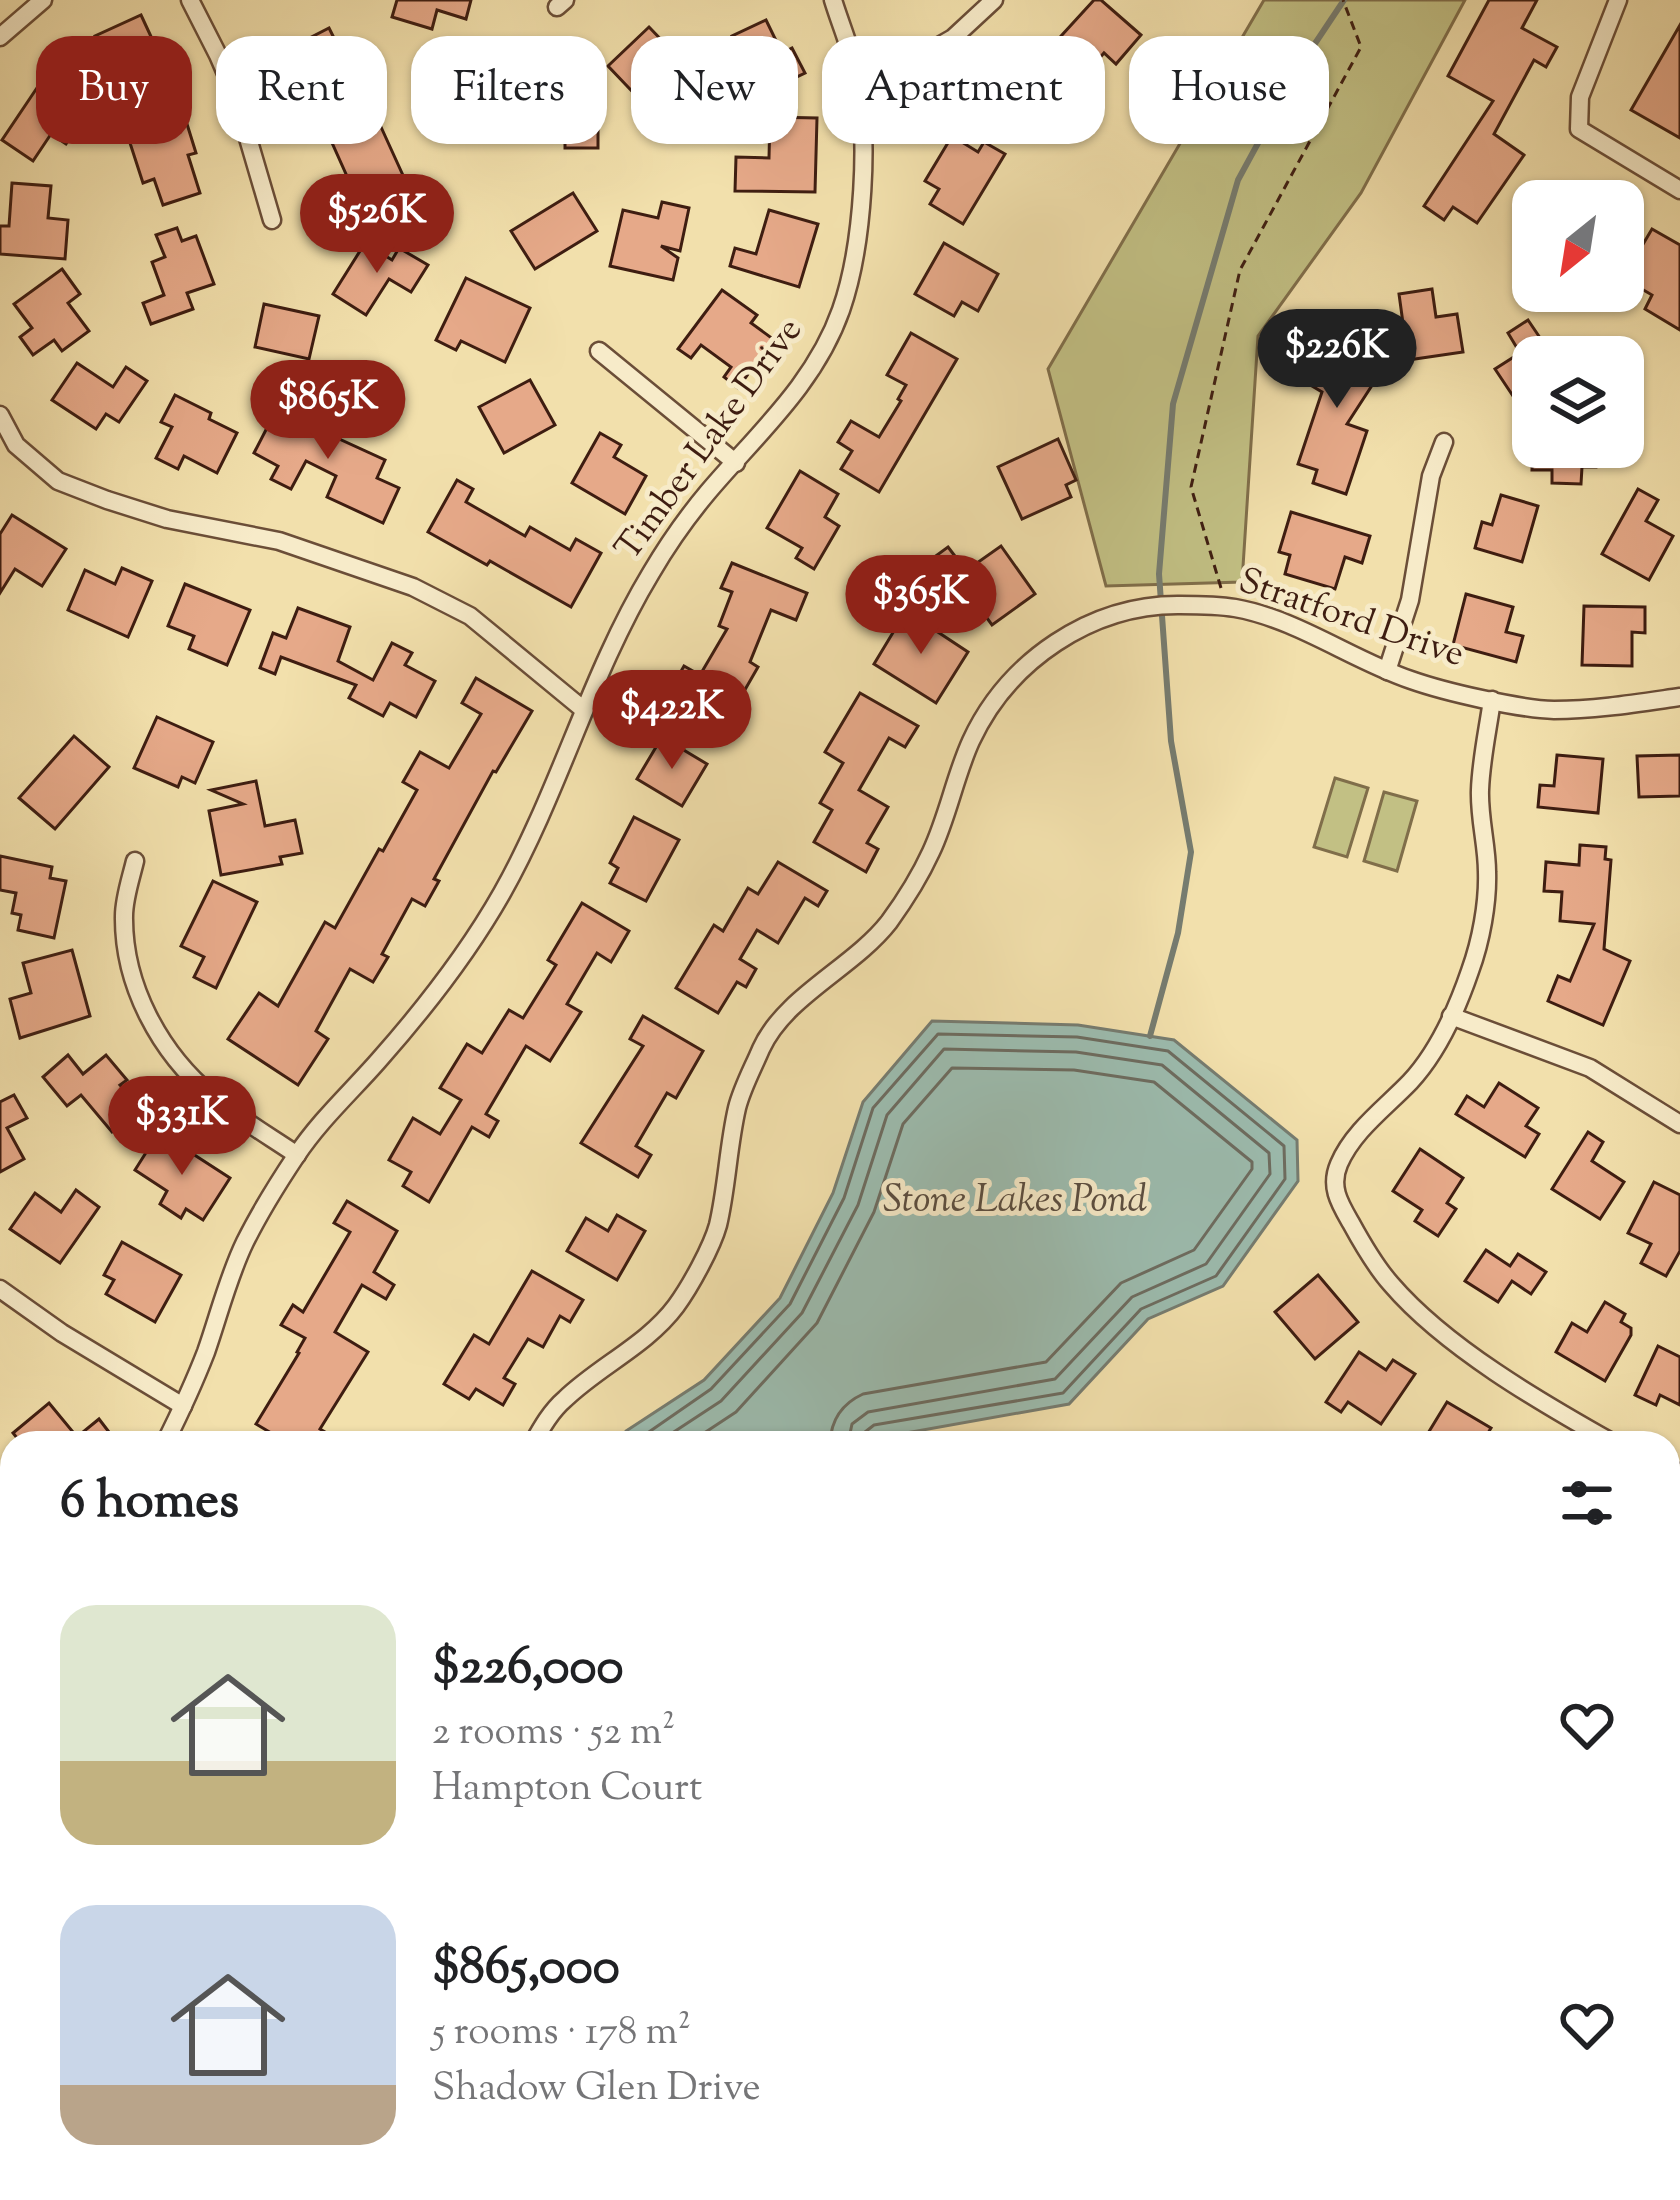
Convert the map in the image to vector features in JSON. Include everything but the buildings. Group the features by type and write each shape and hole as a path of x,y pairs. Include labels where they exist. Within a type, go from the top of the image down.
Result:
{"street":[{"path":"0,37 43,0"},
{"path":"190,0 235,94 272,220"},
{"name":"Timber Lake Drive","path":"833,0 844,36"},
{"path":"955,36 994,0"},
{"path":"1618,0 1580,97 1579,129 1680,190"},
{"name":"Timber Lake Drive","path":"171,1431 246,1240 297,1155 456,967 532,835 617,634 676,531 778,418 825,349 854,268 862,144"},
{"path":"599,351 736,463"},
{"path":"0,415 16,445 58,481 167,519 279,541 412,587 470,616 584,710"},
{"path":"1388,670 1410,600 1431,476 1444,442"},
{"name":"Stratford Drive","path":"540,1431 565,1399 644,1338 675,1307 717,1228 738,1104 764,1042 788,1011 858,955 887,924 933,849 970,743 992,702 1026,664 1064,637 1094,620 1148,608 1175,604 1227,607 1277,621 1414,681 1492,700 1565,710 1680,697"},
{"path":"1492,700 1480,789 1487,872 1472,968 1431,1054 1352,1142 1334,1182 1337,1198 1368,1253 1417,1312 1495,1371 1593,1431"},
{"path":"135,861 124,914 130,968 152,1025 189,1075 214,1098 297,1155"},
{"path":"1451,1016 1590,1068 1680,1124"},
{"path":"0,1289 62,1333 183,1406"}],"path":[{"path":"1227,607 1190,487 1240,270 1361,47 1343,0"}],"shaded area":[{"path":"1264,0 1465,0 1361,193 1258,336 1242,582 1106,586 1048,369 1180,144 1329,144 1329,36 1243,36"},
{"path":"1335,778 1368,788 1347,857 1314,847"},
{"path":"1384,792 1417,801 1397,871 1364,861"}],"water":[{"name":"Stone Lakes Pond","path":"932,1021 1078,1025 1174,1040 1297,1140 1298,1181 1223,1286 1148,1319 1069,1404 917,1431 626,1431 704,1380 780,1298 833,1193 863,1102"}],"waterway":[{"path":"1150,1036 1178,933 1191,852 1171,741 1159,574 1173,404 1238,180 1300,66 1344,0"}]}
